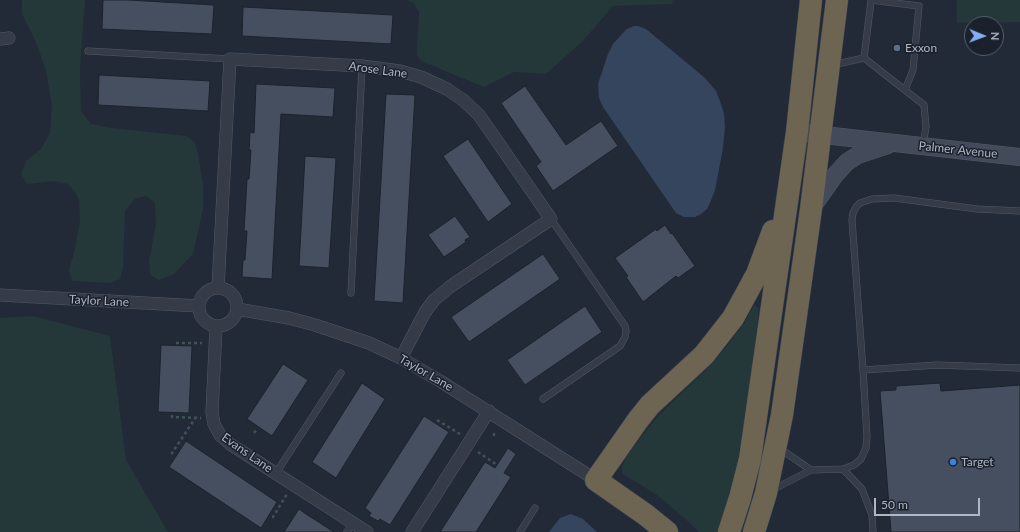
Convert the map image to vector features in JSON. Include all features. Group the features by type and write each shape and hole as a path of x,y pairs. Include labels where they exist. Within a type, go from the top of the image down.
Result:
{"highway":[{"path":"729,532 750,459 797,132 811,0"},
{"path":"754,532 766,493 782,415 811,209 837,0"},
{"path":"666,532 634,506 596,480 650,405 704,355 733,318 757,274 789,186"}],"street":[{"name":"Arose Lane","path":"230,59 362,66 400,71 421,77 438,85 463,100 479,115 551,219"},
{"path":"218,288 230,59"},
{"name":"Palmer Avenue","path":"797,132 1020,157"},
{"name":"Palmer Avenue","path":"811,209 835,175 847,162 872,149 896,143"},
{"path":"401,358 425,312 434,300 451,286 551,219"},
{"path":"218,288 230,292 237,303 237,309 236,315 228,324 216,327 205,322 202,318 199,306 200,300 207,291 218,288"},
{"name":"Taylor Lane","path":"0,295 199,306"},
{"name":"Taylor Lane","path":"237,309 289,318 315,325 369,343 401,358 489,411 596,480"},
{"name":"Evans Lane","path":"216,327 212,412 216,430 225,440 276,473 350,528 367,532"},
{"path":"412,532 489,411"}],"lane":[{"path":"864,58 871,0 919,6 913,70 905,90"},
{"path":"88,51 230,59"},
{"path":"829,66 864,58"},
{"path":"864,58 924,105 926,127 923,146"},
{"path":"351,293 362,66"},
{"path":"766,493 811,470 843,469 858,462 864,454 866,448 867,437 863,370 852,220 852,213 856,207 860,203 872,199 894,198 977,209 1020,211"},
{"path":"543,399 620,346 625,337 626,331 625,326 551,219"},
{"path":"863,370 937,365 1020,368"},
{"path":"276,473 341,373"},
{"path":"776,446 811,470"},
{"path":"843,469 862,489 872,515 873,532"},
{"path":"520,532 535,508"}],"path":[{"path":"176,343 205,343"},
{"path":"172,415 202,418"},
{"path":"173,454 172,453 196,418"},
{"path":"437,420 462,435"},
{"path":"477,452 500,467"},
{"path":"272,517 288,494"}],"shaded area":[{"path":"22,0 85,0 80,68 81,111 91,124 112,128 187,136 195,143 203,185 203,209 193,254 174,274 159,280 150,275 149,261 156,224 155,203 146,196 135,199 125,211 123,268 120,279 111,283 72,281 69,270 75,249 80,220 79,200 75,192 68,184 54,181 27,184 21,174 26,161 41,149 50,133 52,107 46,71 36,42 22,14"},
{"path":"408,0 673,0 672,4 613,6 583,41 546,74 514,72 484,87 421,61 417,55 419,12 414,3"},
{"path":"957,0 1020,0 1020,22 1004,22 1004,16 964,16 964,23 957,23"},
{"path":"754,305 759,308 755,347 738,461 718,532 699,532 657,495 623,474 622,467 626,458 637,442 653,422 710,366 727,346 745,322"},
{"path":"33,316 110,336 126,460 168,532 0,532 0,318"}],"water":[{"path":"634,26 646,29 705,78 716,91 720,101 724,114 725,127 723,148 715,190 707,209 695,217 684,217 676,213 603,107 599,98 598,84 608,54 613,44 622,34 627,29"},
{"path":"571,514 583,519 597,532 549,532 560,518"}],"building":[{"path":"103,0 214,5 212,34 102,29"},
{"path":"243,7 393,15 391,44 242,36"},
{"path":"99,75 210,81 208,111 98,105"},
{"path":"256,84 335,88 333,117 281,114 272,279 242,277 247,231 244,231 247,179 249,179 251,150 249,150 250,132 254,133"},
{"path":"525,86 566,145 601,121 618,146 553,191 536,166 541,162 501,103"},
{"path":"386,94 415,95 403,303 374,301"},
{"path":"468,139 512,204 488,222 443,156"},
{"path":"305,156 336,158 329,268 299,266"},
{"path":"455,216 470,237 465,240 466,242 444,257 428,235"},
{"path":"665,225 695,266 678,278 676,276 643,302 626,277 628,276 615,258 656,229 657,231"},
{"path":"543,254 560,279 469,342 451,317"},
{"path":"585,306 602,332 525,385 507,360"},
{"path":"161,345 192,346 189,413 158,412"},
{"path":"283,364 308,380 272,436 247,419"},
{"path":"362,383 385,399 336,478 312,462"},
{"name":"Target","path":"940,383 941,391 1020,385 1020,532 891,532 880,391 896,390 896,386"},
{"path":"424,416 449,432 390,525 380,519 378,521 369,516 371,513 365,508"},
{"path":"186,441 277,502 261,528 169,467"},
{"path":"508,448 516,454 504,473 511,477 476,532 440,532 485,462 495,468"},
{"path":"299,509 306,514 334,532 284,532"}],"place":[{"name":"Exxon","path":"897,48"},
{"name":"Target","path":"953,462"}]}
